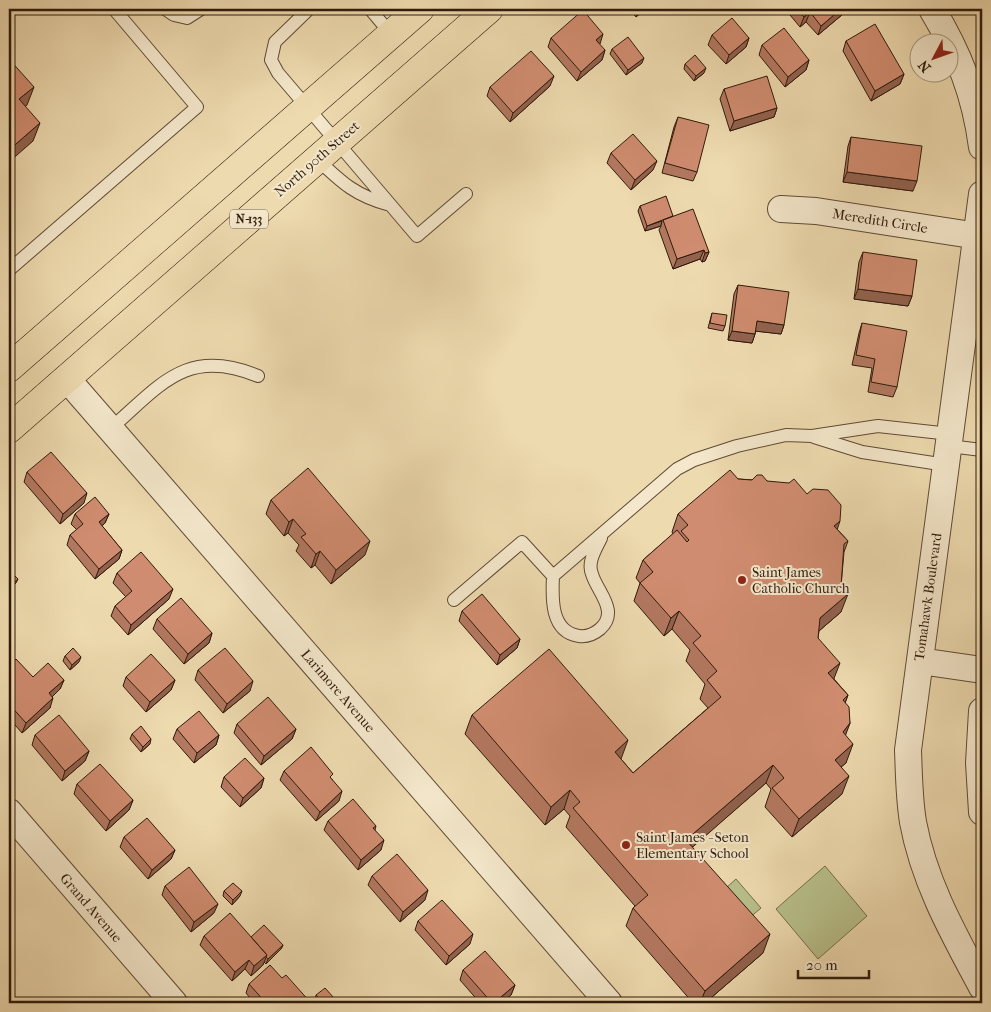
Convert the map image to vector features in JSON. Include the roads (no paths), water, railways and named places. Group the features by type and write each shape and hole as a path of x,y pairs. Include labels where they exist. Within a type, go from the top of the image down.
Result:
{"main road":[{"path":"9,368 420,9"},
{"name":"North 90th Street","path":"9,429 489,9"}],"street":[{"path":"932,9 951,41 965,71 979,124 982,147"},
{"name":"Tomahawk Boulevard","path":"982,194 978,236 908,750 909,787 913,822 921,856 933,890 982,987"},
{"name":"Meredith Circle","path":"782,209 816,211 978,236"},
{"name":"Larimore Avenue","path":"67,379 609,1003"},
{"path":"920,660 982,670"},
{"path":"982,711 979,764 982,812"},
{"name":"Grand Avenue","path":"9,812 174,1003"}],"lane":[{"path":"9,270 196,107 114,9"},
{"path":"165,9 174,15 187,18 201,9"},
{"path":"309,9 275,42 271,60 278,73 307,108 326,150 348,188 368,200 390,205"},
{"path":"370,9 391,34"},
{"path":"326,150 390,205 417,236 466,194"},
{"path":"110,429 164,382 183,370 204,364 244,370 258,376"},
{"path":"553,576 677,469 694,460 762,439 786,435 812,436 878,426 948,448"},
{"path":"812,436 862,452 948,448 982,450"},
{"path":"454,600 522,542 553,576 552,602 562,628 569,634 587,636 602,627 606,620 607,602 591,573 592,556 604,532"}],"place":[{"name":"Saint James Catholic Church","path":"742,580"},
{"name":"Saint James - Seton Elementary School","path":"626,845"}]}
